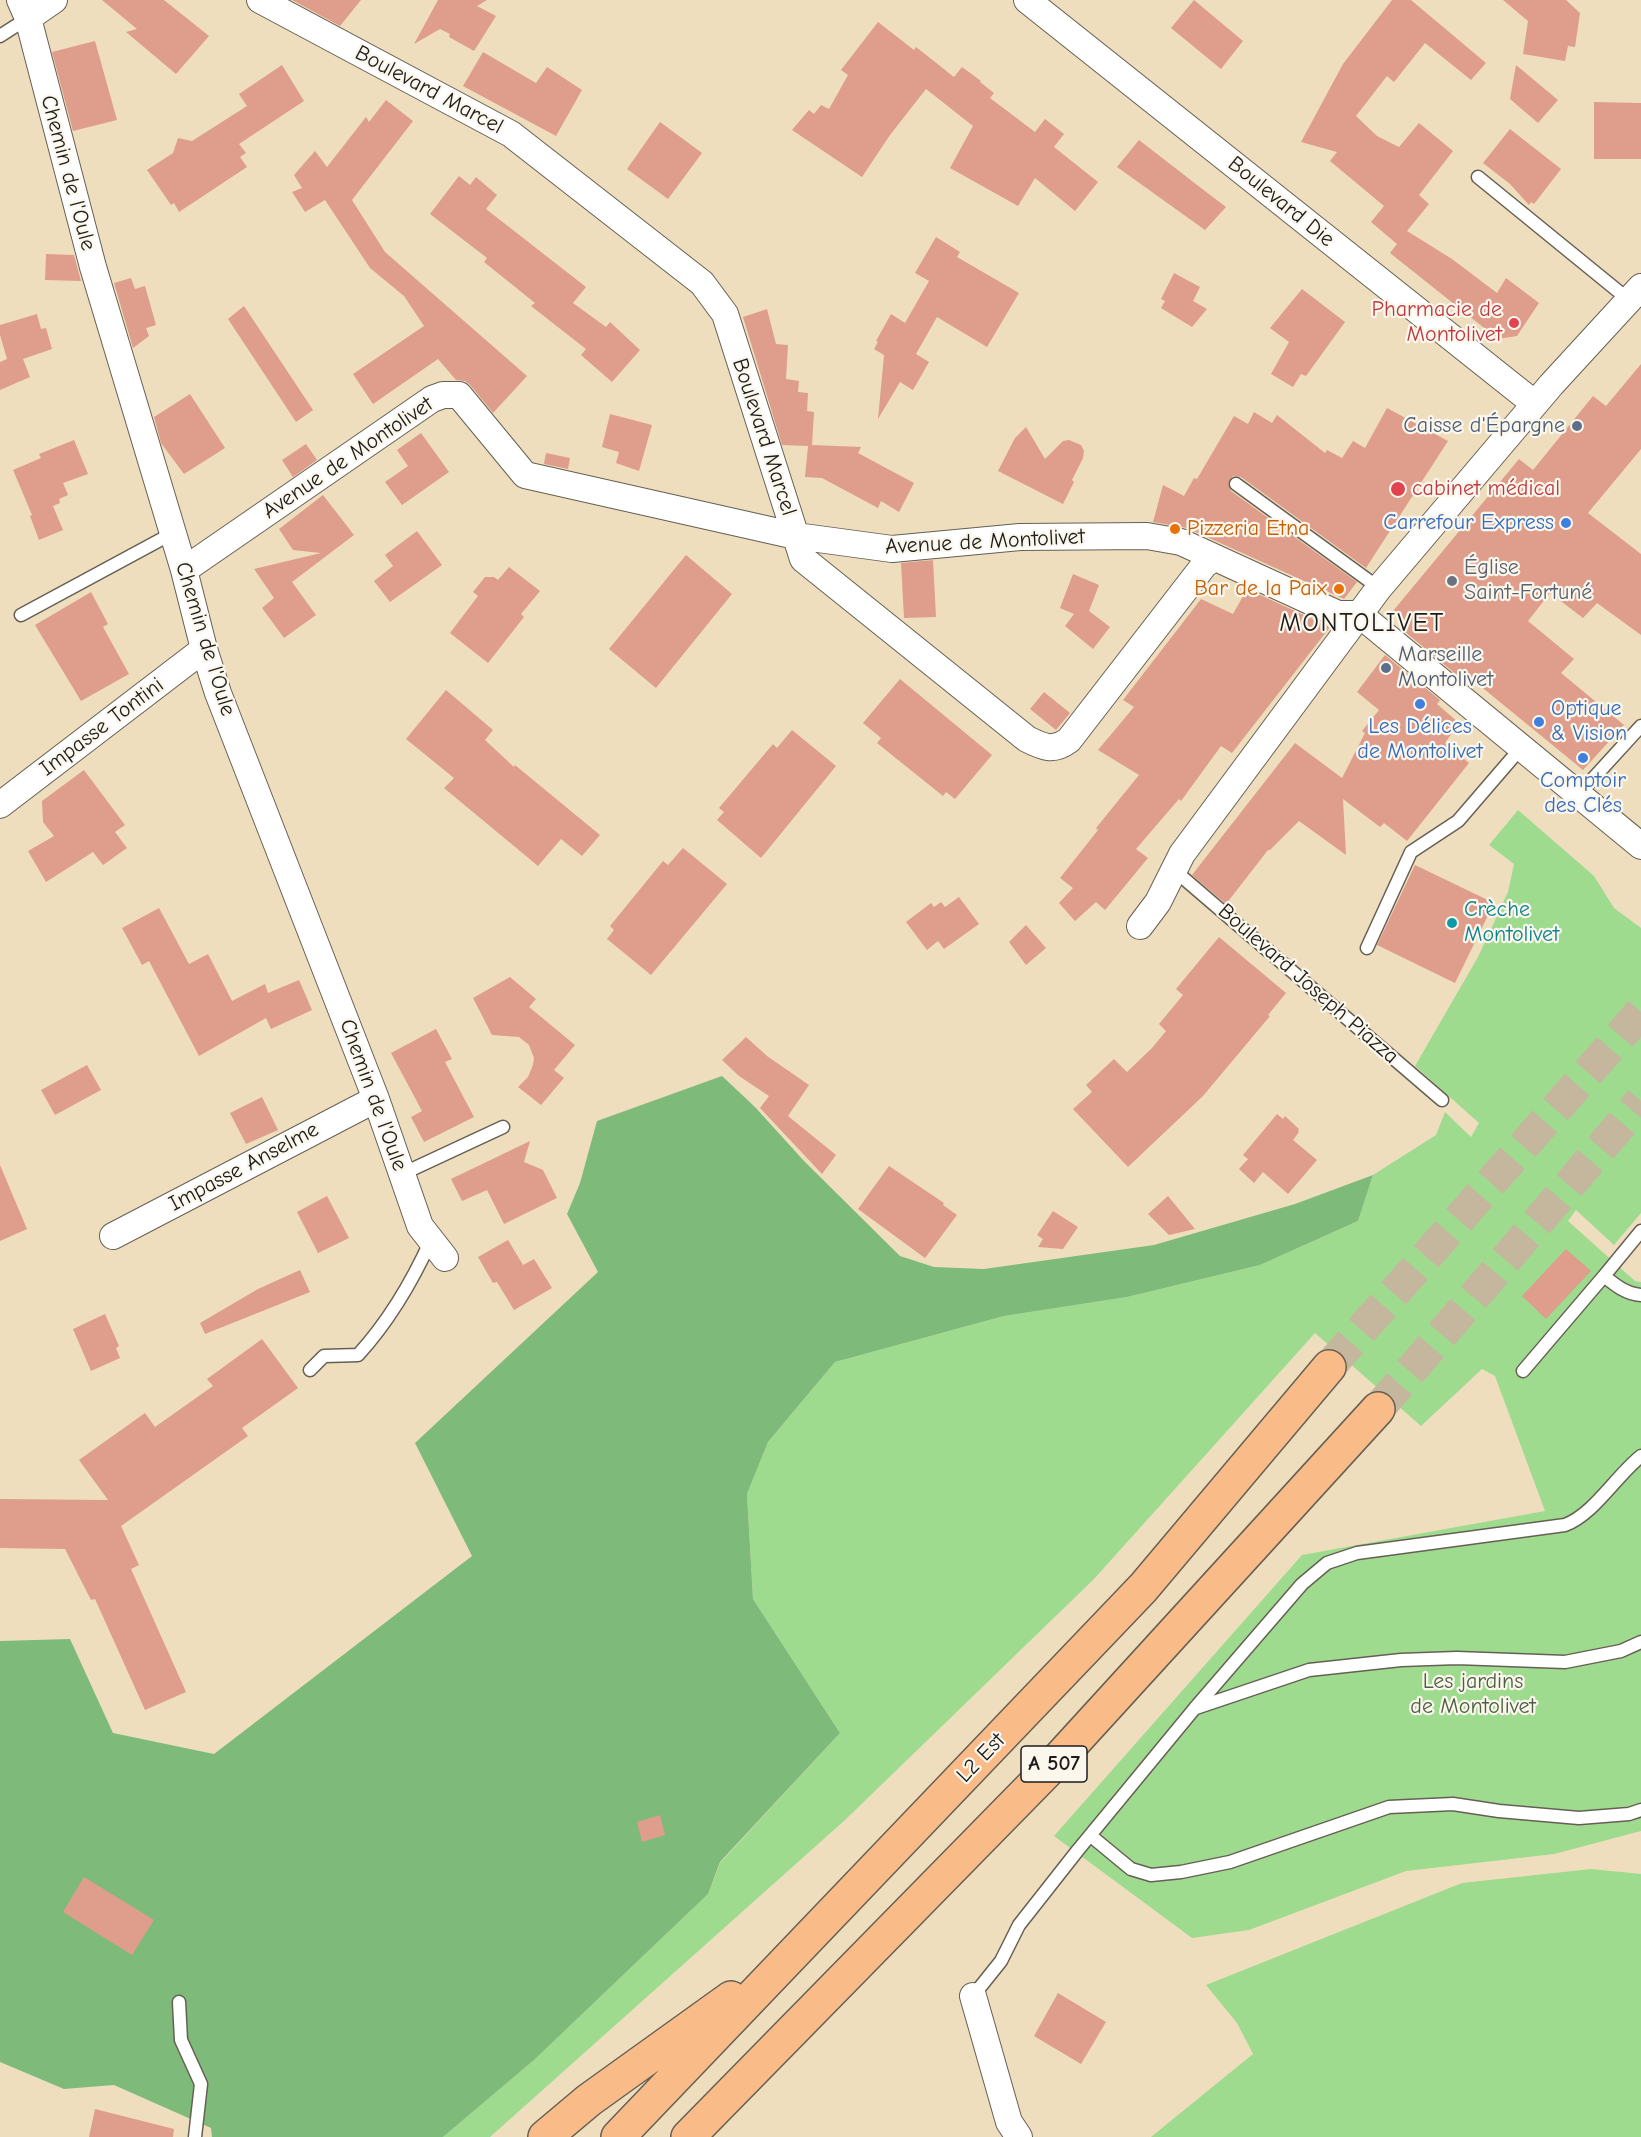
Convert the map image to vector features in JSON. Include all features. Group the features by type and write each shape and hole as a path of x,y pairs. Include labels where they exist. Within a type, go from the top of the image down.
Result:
{"highway":[{"name":"L2 Est","path":"618,2137 1143,1588 1329,1367"},
{"name":"A 507","path":"688,2137 1053,1766 1378,1409"},
{"path":"545,2137 589,2100 796,1951"},
{"path":"695,2137 718,2107"}],"street":[{"path":"24,9 54,0"},
{"name":"Boulevard Marcel","path":"260,0 511,135 702,283 725,314 803,559 1027,739 1042,747 1052,748 1061,746 1069,740 1205,564 1215,558"},
{"name":"Boulevard Die","path":"1026,0 1535,404"},
{"name":"Chemin de l'Oule","path":"24,9 93,267 173,532 218,693 376,1099 420,1226 438,1249"},
{"path":"1140,926 1158,902 1182,854 1378,588 1535,404 1635,293"},
{"name":"Avenue de Montolivet","path":"184,570 432,399 443,395 459,395 525,475 796,536 902,549 1020,537 1147,536 1181,542 1338,614 1359,614"},
{"path":"1359,614 1520,749 1641,846"},
{"name":"Impasse Tontini","path":"0,805 204,649"},
{"name":"Impasse Anselme","path":"112,1236 376,1099"},
{"path":"973,1996 1010,2122 1019,2137"}],"lane":[{"path":"0,36 24,9"},
{"path":"1478,177 1635,293"},
{"path":"1236,484 1378,588"},
{"path":"21,615 173,532"},
{"path":"1578,795 1641,726"},
{"path":"1367,948 1411,852 1458,821 1520,749"},
{"name":"Boulevard Joseph Piazza","path":"1174,870 1442,1100"},
{"path":"402,1174 503,1127"},
{"path":"1523,1371 1641,1231"},
{"path":"309,1370 324,1356 358,1355 378,1334 416,1274 438,1249"},
{"path":"1604,1276 1631,1294 1641,1295"},
{"path":"973,1996 1001,1961 1019,1925 1195,1708 1302,1584 1327,1563 1357,1553 1565,1525 1586,1513 1627,1467 1641,1456"},
{"path":"1195,1708 1309,1670 1401,1660 1457,1658 1565,1662 1621,1651 1641,1642"},
{"path":"1091,1836 1131,1869 1151,1875 1181,1872 1230,1862 1389,1807 1453,1804 1499,1811 1579,1818 1629,1814 1641,1810"},
{"path":"180,2002 182,2040 201,2084 195,2137"}],"green space":[{"name":"Les jardins de Montolivet","path":"1518,810 1594,876 1614,908 1641,928 1641,1213 1614,1245 1576,1210 1568,1221 1635,1281 1641,1282 1641,1831 1554,1854 1406,1871 1249,1930 1192,1938 1054,1836 1302,1555 1545,1511 1495,1376 1482,1369 1421,1426 1315,1333 1094,1579 845,1820 490,2137 443,2137 534,2060 708,1894 720,1863 840,1733 753,1599 747,1494 768,1442 835,1362 1004,1316 1127,1297 1260,1265 1358,1221 1373,1175 1436,1135 1445,1112 1471,1137 1479,1123 1415,1066 1478,957 1508,892 1514,864 1489,845"},
{"path":"722,1076 900,1256 934,1267 984,1269 1154,1245 1295,1204 1373,1175 1358,1221 1260,1265 1127,1297 1004,1316 835,1362 768,1442 747,1494 753,1599 840,1733 720,1862 708,1894 534,2060 443,2137 212,2137 211,2128 114,2085 64,2089 0,2062 0,1641 70,1639 113,1733 214,1754 472,1556 415,1443 598,1272 567,1214 580,1183 597,1121"},
{"path":"1591,1869 1641,1874 1641,2137 1151,2137 1253,2054 1237,2023 1206,1985 1462,1883"}],"building":[{"path":"102,0 164,0 209,36 176,74 126,32 137,29"},
{"path":"292,0 361,0 340,26"},
{"path":"438,0 487,0 477,6 496,16 474,51 449,37 450,34 440,29 414,44"},
{"path":"1194,0 1243,41 1221,69 1171,28"},
{"path":"1392,0 1411,0 1486,63 1471,80 1425,43 1394,82 1387,76 1356,116 1377,136 1399,147 1419,123 1453,151 1419,195 1429,204 1407,231 1452,259 1497,293 1506,278 1539,303 1517,336 1498,339 1390,253 1397,244 1371,222 1384,206 1330,161 1337,152 1301,142 1343,64"},
{"path":"1503,0 1566,0 1580,13 1575,47 1568,46 1565,61 1523,54 1528,21"},
{"path":"878,22 914,50 916,47 954,77 962,67 994,93 990,98 1035,132 1045,119 1064,134 1054,147 1098,182 1075,211 1035,178 1018,206 950,168 973,126 926,89 890,135 862,177 792,130 809,110 814,114 821,105 829,109 848,75 841,70"},
{"path":"95,41 117,120 73,131 52,52"},
{"path":"483,52 536,83 547,67 582,90 556,136 463,86"},
{"path":"282,65 304,101 239,144 246,153 240,157 247,167 179,212 174,203 171,205 147,170 173,153 178,138 192,141 247,106 239,94"},
{"path":"1516,65 1558,100 1538,123 1510,99"},
{"path":"386,100 413,121 352,200 385,252 527,376 493,413 470,385 465,381 456,380 438,359 373,404 353,374 424,326 404,296 370,268 325,200 305,212 292,192 302,188 294,175 315,151 327,167 366,117 369,122"},
{"path":"1594,102 1641,103 1641,159 1594,159"},
{"path":"660,122 702,153 668,199 627,169"},
{"path":"1510,129 1561,169 1534,204 1531,202 1529,205 1510,184 1483,163"},
{"path":"1139,140 1226,207 1205,230 1117,167"},
{"path":"459,176 470,185 476,177 497,195 486,209 586,287 573,303 606,327 610,322 640,350 612,382 581,355 586,349 531,306 535,303 484,262 487,258 430,214"},
{"path":"936,237 960,252 957,257 1019,293 987,347 937,317 916,354 929,362 913,390 900,382 878,419 884,355 874,349 878,342 876,341 891,314 905,323 929,281 915,273"},
{"path":"46,254 74,255 81,281 45,280"},
{"path":"1174,273 1200,287 1193,301 1207,309 1192,327 1161,308 1165,301 1161,299"},
{"path":"131,278 135,289 145,286 156,325 146,328 149,336 133,348 114,283"},
{"path":"1302,289 1345,322 1306,376 1301,374 1293,387 1271,374 1289,342 1270,328"},
{"path":"244,306 313,410 296,422 228,319"},
{"path":"767,309 776,344 788,345 786,379 799,381 798,392 808,393 807,411 814,412 812,445 861,447 858,453 914,483 899,512 881,501 878,508 822,478 805,477 808,446 782,445 743,317"},
{"path":"37,314 41,329 46,328 52,349 23,359 30,377 0,390 0,362 7,359 0,335 0,325"},
{"path":"1641,364 1641,449 1588,513 1641,554 1641,635 1597,603 1583,618 1550,593 1528,621 1574,659 1561,673 1624,725 1583,770 1462,671 1458,676 1404,631 1410,623 1393,611 1519,459 1533,470 1593,396 1606,406"},
{"path":"190,394 225,448 184,474 161,443 154,417"},
{"path":"1387,408 1448,441 1366,568 1241,477 1233,476 1228,483 1231,491 1357,582 1344,599 1187,528 1153,522 1163,485 1184,496 1194,478 1197,479 1234,416 1248,424 1254,412 1272,423 1277,415 1325,453 1327,450 1342,458 1353,441 1365,448"},
{"path":"610,414 652,425 639,471 616,463 619,452 602,447"},
{"path":"1026,427 1045,459 1063,441 1069,440 1081,445 1084,451 1072,480 1074,482 1063,504 998,471 1015,438"},
{"path":"421,433 449,472 402,505 385,482 408,466 397,450"},
{"path":"74,440 88,474 63,483 68,495 59,499 60,503 53,506 63,530 39,540 30,516 32,515 13,470 41,458 39,454"},
{"path":"306,444 317,460 293,477 282,460"},
{"path":"546,453 570,458 568,469 544,464"},
{"path":"323,495 354,535 292,582 316,615 284,638 262,608 274,598 254,569 321,553 293,550 279,529"},
{"path":"417,531 442,565 390,602 374,581 393,566 385,555"},
{"path":"686,555 732,594 656,688 609,649"},
{"path":"933,560 936,617 904,618 901,563"},
{"path":"509,567 540,591 521,614 524,617 488,663 450,633 478,596 473,592 485,577 494,577 498,580"},
{"path":"1073,574 1099,585 1089,611 1110,627 1093,649 1065,626 1074,614 1060,608"},
{"path":"1247,589 1330,627 1232,753 1221,746 1181,801 1179,799 1136,849 1148,858 1105,910 1096,902 1075,921 1059,903 1073,888 1060,878 1098,830 1096,828 1139,775 1098,750 1134,707 1123,700 1201,599 1233,614"},
{"path":"91,592 108,624 103,627 129,674 81,701 35,625"},
{"path":"1385,655 1440,700 1437,704 1459,723 1445,743 1469,763 1407,841 1384,823 1380,827 1343,799 1346,855 1299,821 1268,850 1226,904 1192,875 1295,743 1342,778 1365,733 1362,731 1379,710 1357,692"},
{"path":"900,679 992,755 955,799 946,792 943,796 877,743 881,738 863,723"},
{"path":"446,690 493,730 485,740 514,767 515,765 600,835 582,856 561,839 538,866 444,788 454,778 406,739"},
{"path":"1044,692 1070,713 1056,730 1030,709"},
{"path":"792,730 836,766 761,858 717,820 724,812 719,808 773,744 777,748"},
{"path":"84,770 125,825 115,832 127,848 103,865 93,852 46,882 28,851 54,836 43,822 42,801"},
{"path":"683,848 727,884 651,975 607,939 614,930 610,926 663,861 668,865"},
{"name":"Crèche Montolivet","path":"1415,865 1494,903 1455,983 1377,945"},
{"path":"959,897 979,924 944,949 938,941 927,950 906,922 931,903 934,907 941,902 945,907"},
{"path":"159,908 189,964 208,954 232,1001 265,984 268,993 299,980 312,1010 271,1029 266,1018 199,1056 149,961 142,965 122,928"},
{"path":"1026,925 1046,948 1026,965 1009,942"},
{"path":"1219,937 1286,993 1268,1015 1270,1016 1203,1096 1128,1167 1073,1109 1092,1092 1086,1085 1114,1059 1127,1072 1152,1048 1166,1031 1159,1024 1183,995 1176,989"},
{"path":"510,977 536,999 529,1007 575,1045 554,1070 564,1078 541,1105 518,1087 528,1077 533,1065 534,1058 529,1045 519,1037 492,1035 473,998"},
{"path":"436,1029 452,1059 445,1062 474,1117 424,1142 411,1117 422,1111 391,1053"},
{"path":"746,1037 767,1056 809,1085 788,1116 836,1155 822,1174 760,1108 769,1096 739,1076 722,1060"},
{"path":"87,1065 101,1090 55,1115 41,1090"},
{"path":"262,1097 278,1130 246,1144 230,1113"},
{"path":"1277,1114 1283,1119 1285,1116 1299,1129 1293,1140 1317,1160 1288,1194 1263,1172 1254,1183 1239,1169 1248,1159 1243,1155"},
{"path":"530,1141 524,1162 543,1170 557,1198 504,1224 487,1190 462,1201 451,1179"},
{"path":"0,1165 27,1229 0,1241"},
{"path":"889,1166 944,1203 943,1205 957,1215 925,1258 858,1209"},
{"path":"327,1196 349,1238 318,1253 297,1212"},
{"path":"1168,1196 1195,1229 1169,1235 1148,1214"},
{"path":"1053,1211 1078,1227 1063,1249 1038,1247 1043,1239 1037,1235"},
{"path":"508,1240 523,1265 534,1259 552,1288 514,1310 497,1282 493,1283 478,1257"},
{"path":"1566,1249 1591,1271 1546,1319 1522,1296"},
{"path":"300,1270 310,1292 205,1334 200,1323 258,1289"},
{"path":"105,1314 119,1346 116,1348 120,1358 91,1371 73,1329"},
{"path":"262,1339 298,1388 242,1428 248,1436 121,1526 139,1565 131,1569 186,1692 145,1710 95,1599 91,1600 65,1549 0,1548 0,1499 108,1500 79,1460 145,1413 155,1427 213,1386 207,1379"},
{"path":"660,1815 665,1835 642,1842 637,1822"},
{"path":"84,1877 154,1920 132,1955 63,1912"},
{"path":"1058,1993 1106,2022 1081,2064 1034,2036"},
{"path":"95,2109 174,2129 173,2137 89,2137"}],"tunnel":[{"path":"1329,1367 1641,1012"},
{"path":"1378,1409 1641,1101"}],"place":[{"name":"Pharmacie de Montolivet","path":"1514,323"},
{"name":"Caisse d'Épargne","path":"1577,426"},
{"name":"cabinet médical","path":"1398,489"},
{"name":"Carrefour Express","path":"1566,523"},
{"name":"Pizzeria Etna","path":"1175,529"},
{"name":"Église Saint-Fortuné","path":"1452,581"},
{"name":"Bar de la Paix","path":"1339,589"},
{"name":"Marseille Montolivet","path":"1386,668"},
{"name":"Les Délices de Montolivet","path":"1420,704"},
{"name":"Optique & Vision","path":"1539,722"},
{"name":"Comptoir des Clés","path":"1583,758"},
{"name":"Crèche Montolivet","path":"1452,923"}],"district":[{"name":"MONTOLIVET","path":"1362,624"}]}
